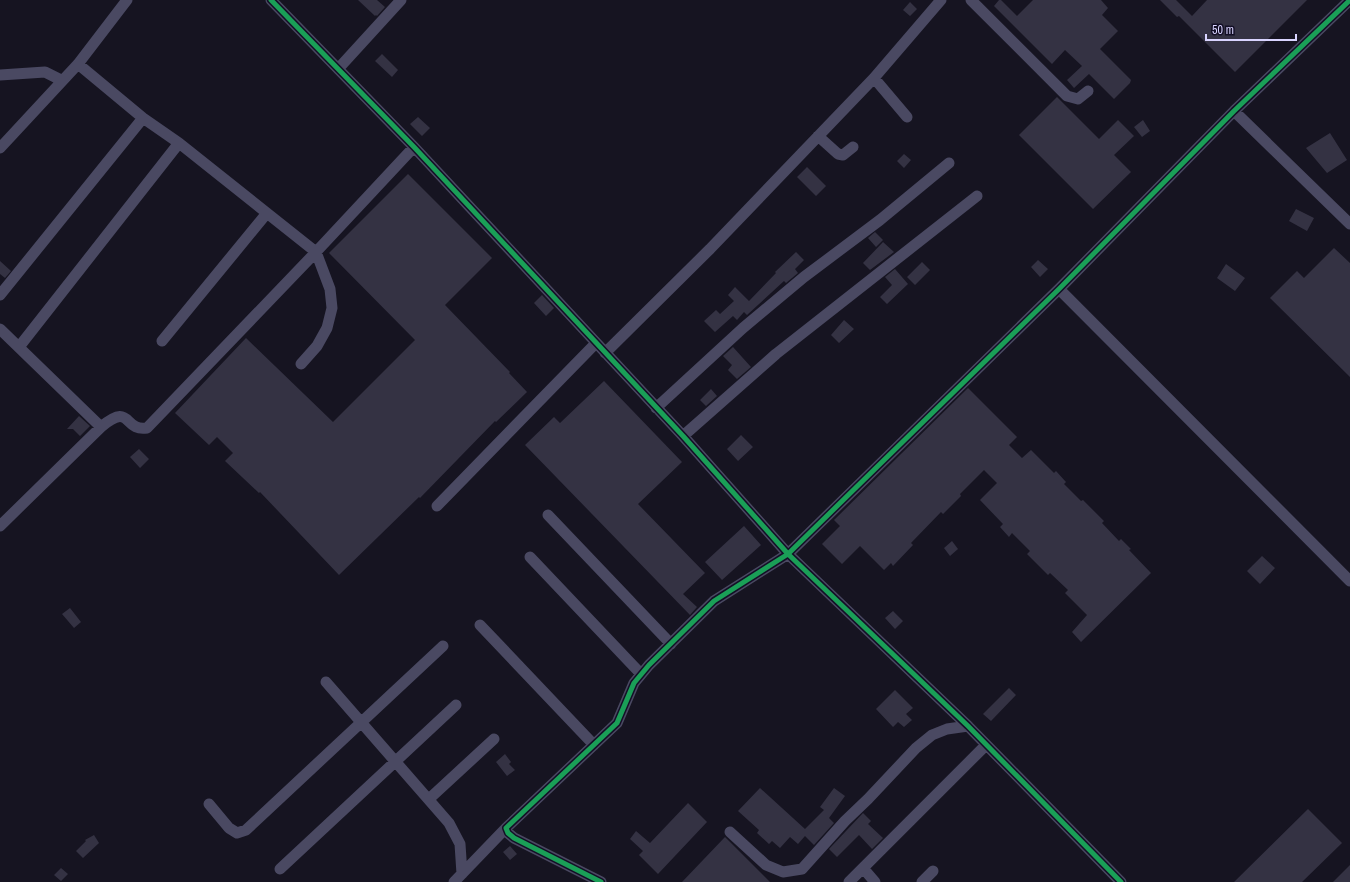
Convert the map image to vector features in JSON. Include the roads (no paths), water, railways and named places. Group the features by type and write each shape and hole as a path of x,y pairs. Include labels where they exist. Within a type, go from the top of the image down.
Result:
{"street":[{"path":"0,148 61,80 78,64 127,0"},
{"path":"271,0 414,147 683,436 788,554 968,726 1121,882"},
{"path":"338,69 401,0"},
{"path":"605,353 710,249 874,78 941,0"},
{"path":"970,0 1067,96 1078,99 1088,91"},
{"path":"454,882 506,828 619,721 632,687 641,674 714,601 788,554 1060,289 1234,111 1350,0"},
{"path":"78,64 143,118 179,143 316,252 330,289 332,308 327,328 317,346 301,364"},
{"path":"0,75 45,72 61,80"},
{"path":"874,78 908,117"},
{"path":"1234,111 1350,224"},
{"path":"0,295 143,118"},
{"path":"818,136 838,154 843,155 853,146"},
{"path":"20,347 179,143"},
{"path":"0,526 112,418 118,416 123,417 137,428 147,428 316,252 414,147"},
{"path":"656,408 742,328 804,277 880,220 949,163"},
{"path":"683,436 776,354 977,196"},
{"path":"162,341 267,214"},
{"path":"1060,289 1350,581"},
{"path":"0,329 101,427"},
{"path":"437,506 596,343"},
{"path":"548,515 671,644"},
{"path":"530,557 641,674"},
{"path":"480,625 594,745"},
{"path":"209,804 229,828 237,833 246,830 443,646"},
{"path":"326,682 449,823 460,844 462,874"},
{"path":"280,869 456,705"},
{"path":"730,832 766,864 783,872 802,869 845,821 916,748 932,735 947,729 968,726"},
{"path":"429,799 494,739"},
{"path":"849,882 986,745"},
{"path":"506,828 508,833 514,838 601,882"},
{"path":"863,868 875,882"},
{"path":"922,882 933,871"}]}
